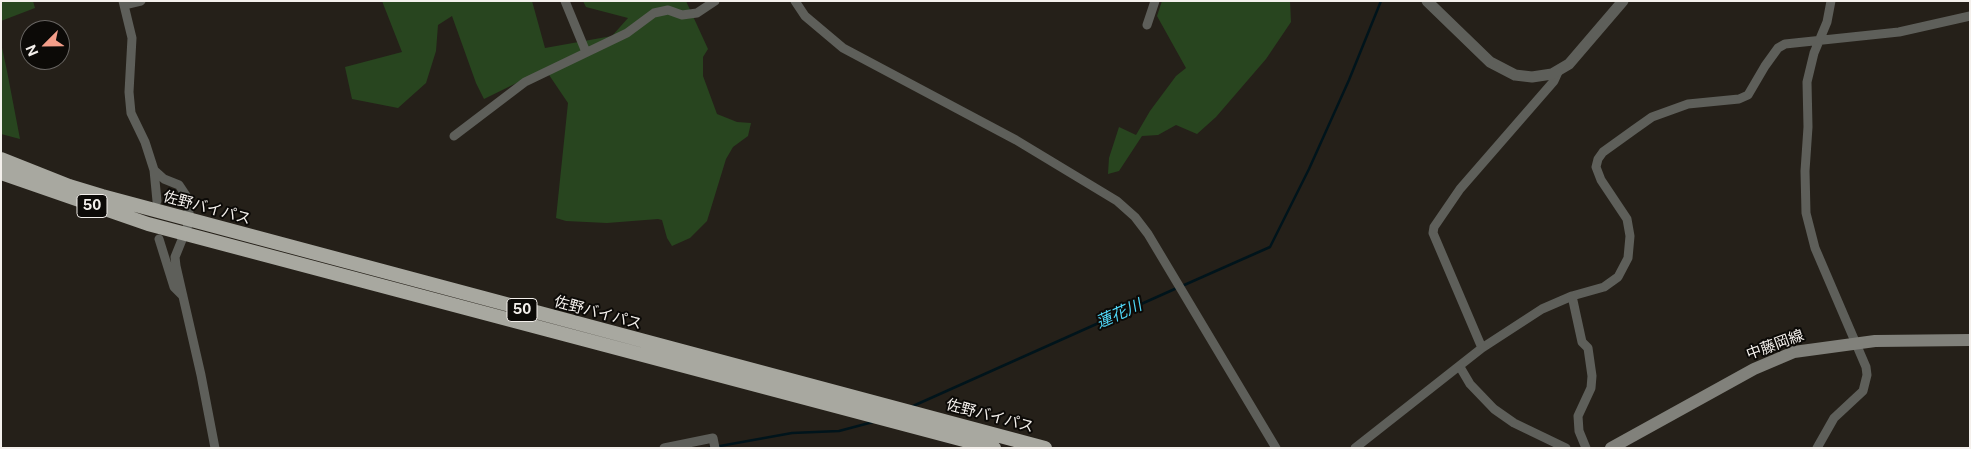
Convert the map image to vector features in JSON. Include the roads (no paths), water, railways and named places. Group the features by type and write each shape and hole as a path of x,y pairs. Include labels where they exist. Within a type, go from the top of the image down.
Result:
{"highway":[{"name":"佐野バイパス","path":"1,159 69,186 190,220 1045,448"},
{"name":"佐野バイパス","path":"1,173 99,209 184,234 994,448"}],"main road":[{"name":"中藤岡線","path":"1611,448 1776,359 1818,347 1855,342 1970,340"}],"street":[{"path":"141,1 124,3 132,38 129,92 131,113 145,142 154,170 157,201"},
{"path":"565,1 586,52"},
{"path":"454,136 525,82 627,33 654,13 668,10 682,15 697,13 715,1"},
{"path":"795,1 805,16 844,48 1016,140 1117,201 1135,217 1148,234 1276,448"},
{"path":"1147,25 1155,1"},
{"path":"1427,1 1481,54 1500,68 1523,77 1538,77 1559,70 1576,58 1623,1"},
{"path":"1817,448 1834,418 1863,391 1867,375 1866,367 1815,248 1806,213 1804,179 1808,127 1807,82 1819,40 1827,22 1831,1"},
{"path":"1355,448 1482,348 1542,310 1572,296 1604,286 1618,277 1628,258 1630,236 1627,219 1601,180 1596,167 1603,152 1652,117 1688,104 1739,99 1748,95 1778,48 1785,44 1899,32 1970,16"},
{"path":"1482,348 1433,233 1434,228 1460,190 1554,81 1559,70"},
{"path":"154,170 164,179 179,184 187,197 190,220 175,257 214,448"},
{"path":"159,239 174,287 183,296"},
{"path":"1572,296 1582,342 1588,348 1592,376 1590,388 1578,416 1579,431 1586,448"},
{"path":"1460,367 1470,384 1494,409 1514,423 1566,448"},
{"path":"664,448 713,438 715,444"}],"waterway":[{"name":"蓮花川","path":"1182,286 1270,247 1309,169 1349,80 1381,1"},
{"name":"蓮花川","path":"913,406 1177,288"},
{"name":"蓮花川","path":"709,448 792,433 839,431 873,422"}]}
